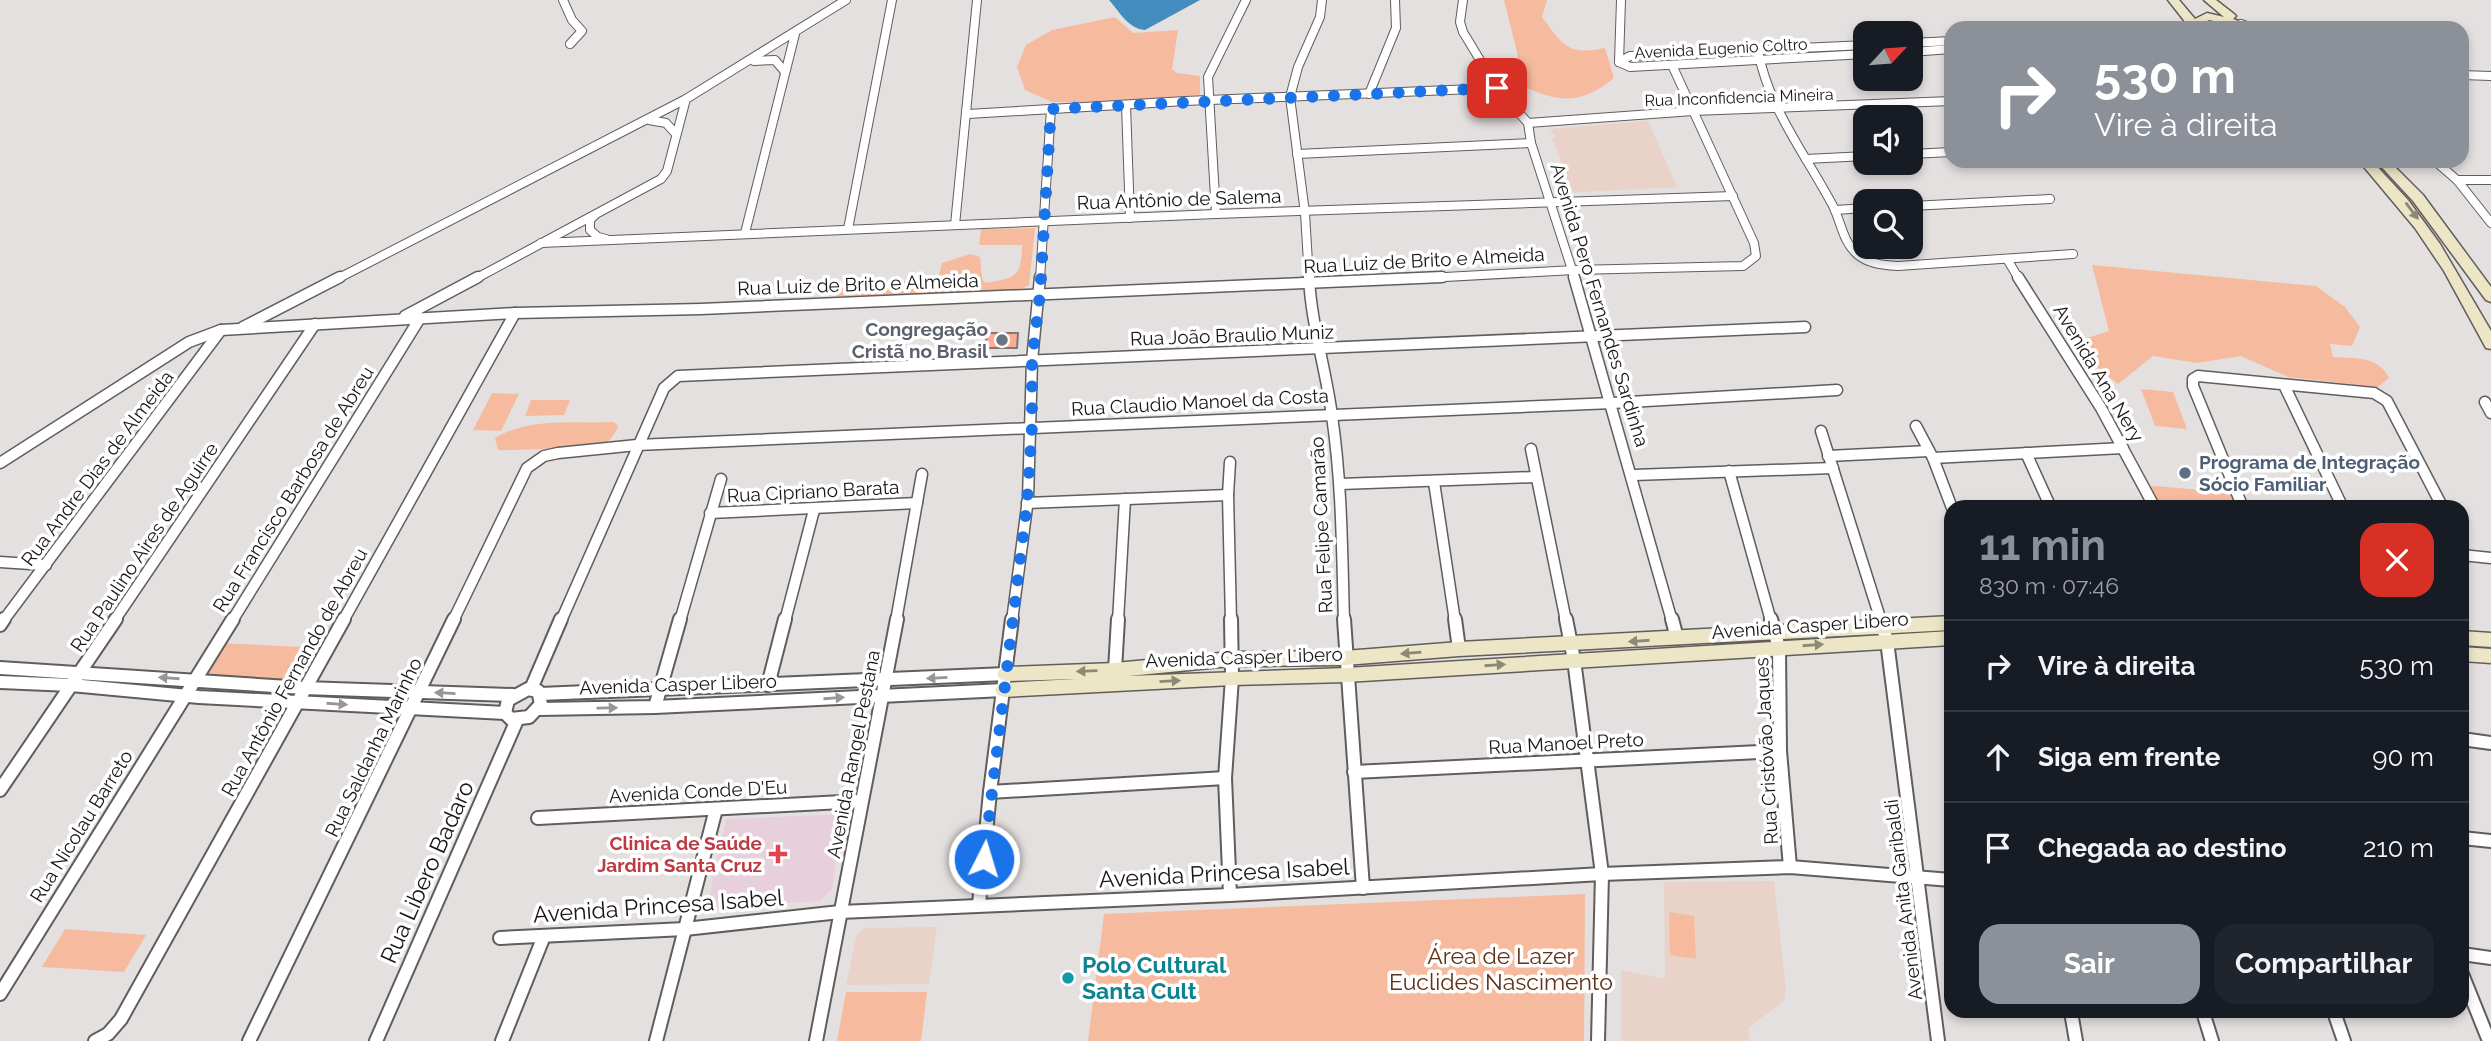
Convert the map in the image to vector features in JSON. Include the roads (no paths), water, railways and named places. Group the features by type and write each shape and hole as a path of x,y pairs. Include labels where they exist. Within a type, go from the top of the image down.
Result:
{"street":[{"path":"563,0 572,20 582,31 570,44"},
{"path":"238,329 686,99 846,0"},
{"path":"848,229 892,0"},
{"path":"955,225 977,0"},
{"path":"1216,214 1208,77 1238,26 1246,0"},
{"name":"Rua Felipe Camarão","path":"1322,0 1320,18 1298,67 1290,97 1305,213 1309,284 1318,349 1332,413 1340,484 1345,666 1363,888"},
{"path":"1369,94 1396,28 1395,0"},
{"path":"1463,0 1460,22 1463,32 1497,88 1528,123"},
{"path":"1619,62 1621,0"},
{"path":"2173,0 2191,21"},
{"path":"2209,0 2239,21"},
{"path":"2199,21 2207,16 2226,21"},
{"path":"745,233 795,34"},
{"path":"1923,47 1944,42"},
{"name":"Avenida Eugenio Coltro","path":"1619,62 1630,67 1672,65 1853,47"},
{"path":"1923,49 1944,49"},
{"name":"Avenida Eugenio Coltro","path":"1619,62 1630,56 1853,54"},
{"path":"1759,56 1778,110 1835,210 1849,243 1863,259 1882,265 1898,266 2073,254"},
{"path":"745,64 769,59 779,64 785,72"},
{"path":"1672,65 1733,196"},
{"path":"2469,75 2491,76"},
{"path":"966,111 968,114 1185,101 1497,88"},
{"path":"401,318 661,179 667,171 686,99"},
{"name":"Rua Inconfidencia Mineira","path":"1528,123 1693,111 1778,110 1944,101"},
{"path":"1126,105 1130,218"},
{"path":"979,904 990,792 1027,503 1032,427 1032,361 1040,294 1051,109"},
{"path":"643,121 660,120 676,134"},
{"name":"Avenida Pero Fernandes Sardinha","path":"1528,123 1531,143 1574,270 1634,475 1677,638"},
{"path":"1297,154 1531,143"},
{"path":"1923,153 1944,152"},
{"path":"1806,159 1853,157"},
{"path":"2372,168 2406,203 2432,239 2491,344"},
{"path":"2389,168 2418,198 2489,293"},
{"path":"2443,168 2457,180 2491,223"},
{"path":"2457,180 2491,180"},
{"name":"Rua Antônio de Salema","path":"541,243 1216,214 1733,196"},
{"name":"Rua Luiz de Brito e Almeida","path":"0,463 190,342 221,330 515,313 701,309 1309,284 1574,270 1743,266 1753,260 1756,251 1733,196"},
{"path":"1923,205 2050,199"},
{"path":"1835,210 1853,209"},
{"path":"597,213 590,220 590,230 598,237 610,240"},
{"name":"Avenida Ana Nery","path":"2007,259 2094,398 2151,500"},
{"name":"Rua Antônio Fernando de Abreu","path":"95,1041 108,1034 121,1019 515,313"},
{"name":"Rua Francisco Barbosa de Abreu","path":"196,680 420,318"},
{"name":"Rua Paulino Aires de Aguirre","path":"0,790 315,324"},
{"name":"Rua João Braulio Muniz","path":"637,445 664,388 678,376 690,374 1805,327"},
{"name":"Rua Andre Dias de Almeida","path":"0,625 221,330"},
{"path":"2240,500 2193,386 2193,379 2206,376 2365,391 2380,396 2387,401 2439,500"},
{"path":"2284,384 2339,500"},
{"name":"Rua Claudio Manoel da Costa","path":"527,468 534,461 558,453 637,445 1612,403 1837,390"},
{"path":"2485,402 2491,413"},
{"path":"1916,426 1949,500"},
{"name":"Avenida Anita Garibaldi","path":"1821,431 1886,634 1938,1041"},
{"path":"535,692 637,445"},
{"path":"1634,475 1729,471 1931,455 2123,448"},
{"path":"1531,449 1572,653 1602,874 1598,1041"},
{"path":"2026,453 2047,500"},
{"path":"1230,462 1228,495 1232,677 1225,778 1230,895"},
{"name":"Rua Saldanha Marinho","path":"249,1041 527,468"},
{"name":"Rua Cristóvão Jaques","path":"1729,471 1777,640 1780,751 1790,867"},
{"name":"Avenida Rangel Pestana","path":"816,1041 886,680 922,474"},
{"path":"1340,484 1536,477"},
{"path":"655,707 721,479"},
{"path":"1434,482 1459,649"},
{"path":"1027,503 1228,495"},
{"path":"1115,670 1125,499"},
{"name":"Rua Cipriano Barata","path":"710,513 917,503"},
{"path":"768,685 814,510"},
{"path":"2469,552 2491,558"},
{"path":"0,562 46,565"},
{"name":"Avenida Casper Libero","path":"535,692 886,680 1005,682 1232,677 1345,666 1886,634 1944,624"},
{"name":"Avenida Casper Libero","path":"1886,634 1944,638"},
{"name":"Avenida Casper Libero","path":"539,709 655,707 882,695 1231,659 1345,666 1459,649 1572,653 1677,638 1777,640"},
{"path":"2469,638 2491,640"},
{"path":"2469,654 2491,656"},
{"path":"0,668 304,688 513,695 535,692"},
{"name":"Rua Nicolau Barreto","path":"0,994 116,803 196,680"},
{"path":"0,682 529,718 539,709 542,699 535,692"},
{"path":"511,716 507,702 513,695"},
{"name":"Rua Libero Badaro","path":"376,1041 511,716"},
{"path":"2469,741 2491,743"},
{"name":"Rua Manoel Preto","path":"1353,772 1780,751"},
{"path":"990,792 1225,778"},
{"name":"Avenida Conde D'Eu","path":"538,818 861,801"},
{"path":"656,1041 716,809"},
{"path":"2469,839 2491,841"},
{"name":"Avenida Princesa Isabel","path":"500,938 685,929 840,912 1230,895 1602,874 1790,867 1944,879"},
{"path":"502,1041 544,936"},
{"path":"2469,955 2491,958"},
{"path":"2469,991 2489,1041"},
{"path":"2072,1018 2076,1041"},
{"path":"2205,1018 2211,1041"},
{"path":"2336,1018 2344,1041"}],"water":[{"path":"1109,0 1200,0 1145,30 1129,23"}],"place":[{"name":"Congregação Cristã no Brasil","path":"1002,340"},
{"name":"Programa de Integração Sócio Familiar","path":"2185,473"},
{"name":"Clinica de Saúde Jardim Santa Cruz","path":"778,854"},
{"name":"Polo Cultural Santa Cult","path":"1068,978"}],"park label":[{"name":"Área de Lazer Euclides Nascimento","path":"1501,969"}]}
